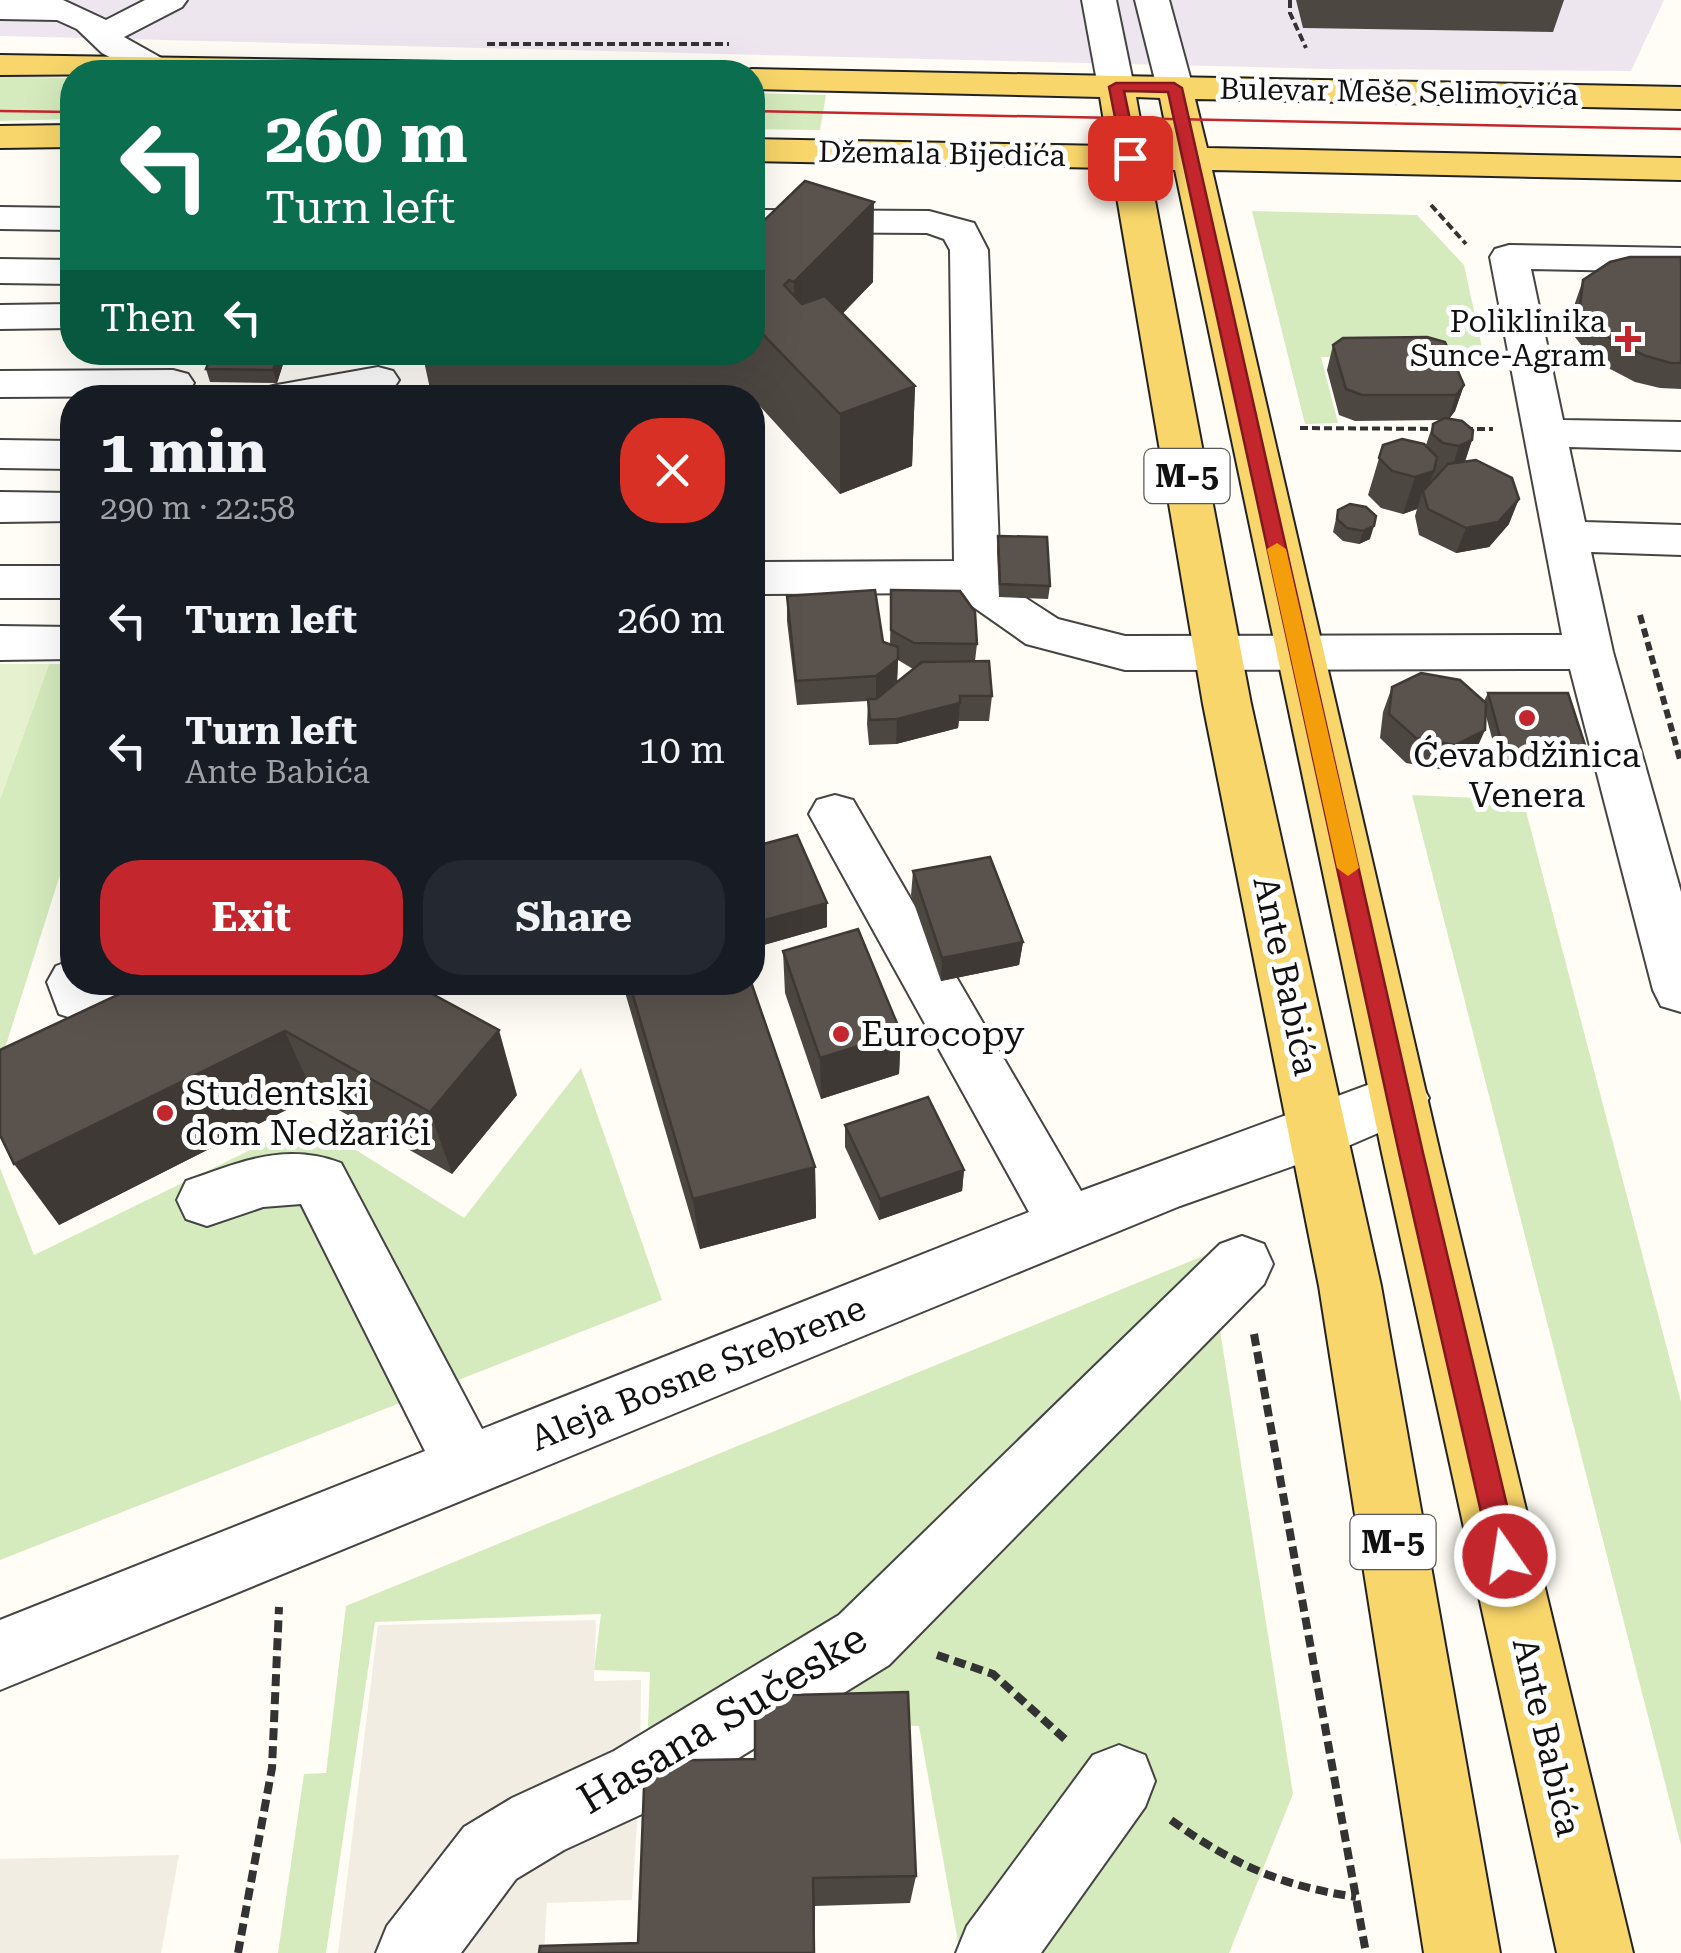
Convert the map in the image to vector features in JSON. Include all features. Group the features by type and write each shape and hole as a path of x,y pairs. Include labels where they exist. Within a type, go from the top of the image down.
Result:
{"main road":[{"path":"0,64 60,65"},
{"name":"Džemala Bijedića","path":"765,79 1116,87"},
{"name":"Bulevar Meše Selimovića","path":"1116,87 1681,98"},
{"name":"Ante Babića","path":"1116,87 1219,654 1350,1286 1462,1953"},
{"name":"Ante Babića","path":"1174,88 1595,1953"},
{"path":"0,137 60,136"},
{"name":"Džemala Bijedića","path":"765,150 1192,159"},
{"path":"1192,159 1681,169"}],"street":[{"path":"106,34 170,0"},
{"name":"Ante Babića","path":"1099,0 1116,87"},
{"name":"Ante Babića","path":"1152,0 1174,88"},
{"path":"0,9 63,10 106,34 114,46 140,60"},
{"path":"0,218 60,219"},
{"path":"765,222 929,222 960,231 969,250 977,577 988,595 1042,632 1125,654 1589,652"},
{"path":"1681,260 1509,257 1525,431 1566,536 1589,652 1681,990"},
{"path":"0,271 60,272"},
{"path":"0,317 60,316"},
{"path":"0,384 174,378"},
{"path":"350,385 378,380"},
{"path":"1525,431 1681,436"},
{"path":"0,454 60,455"},
{"path":"0,507 60,507"},
{"path":"1566,536 1681,540"},
{"path":"765,578 977,577"},
{"path":"0,582 60,582"},
{"path":"0,643 60,644"},
{"path":"835,814 1068,1224"},
{"path":"77,995 92,1003 137,1007 157,1001 162,995"},
{"name":"Aleja Bosne Srebrene","path":"0,1654 1162,1186 1320,1131 1400,1098"},
{"path":"206,1200 276,1176 300,1175 320,1180 467,1466"},
{"name":"Hasana Sučeske","path":"414,1953 490,1853 538,1824 640,1777 864,1640 1242,1264"},
{"path":"994,1953 1119,1781"}],"path":[{"path":"1290,0 1290,13 1306,48"},
{"path":"482,44 732,44"},
{"path":"1423,197 1470,249"},
{"path":"1284,428 1525,431"},
{"path":"1242,1264 1366,1953"},
{"path":"238,1953 272,1768 279,1607"}],"shaded area":[{"path":"0,0 1664,0 1631,71 1328,69 0,36"},
{"path":"596,1620 594,1681 641,1680 632,1900 547,1903 544,1953 338,1953 378,1625"},
{"path":"179,1855 161,1953 0,1953 0,1859"}],"green space":[{"path":"0,76 60,78 60,119 0,121"},
{"path":"765,93 826,95 820,130 765,129"},
{"path":"1252,211 1417,215 1464,265 1484,357 1321,357 1338,423 1305,424"},
{"path":"0,664 49,664 0,799"},
{"path":"49,664 60,664 60,875 4,1051 0,1111 0,799"},
{"path":"1412,795 1523,800 1681,1402 1681,1845"},
{"path":"581,1068 662,1300 0,1560 0,1168 34,1255 310,1121 464,1218"},
{"path":"1208,1254 1293,1794 1229,1953 960,1953 919,1726 764,1723 647,1751 650,1672 594,1670 601,1614 375,1622 326,1953 278,1953 304,1774 326,1773 346,1606"}],"building":[{"path":"805,181 874,202 794,282 789,280 784,285 802,304 825,296 915,386 840,414 765,336 765,219"},
{"name":"Poliklinika Sunce-Agram","path":"1630,257 1681,257 1681,363 1646,356 1603,335 1580,307 1583,280 1610,262"},
{"path":"1427,337 1445,342 1464,385 1456,395 1362,395 1346,389 1333,345 1343,338"},
{"path":"207,365 275,365 273,370 206,369"},
{"path":"1445,418 1462,421 1473,430 1472,440 1459,446 1443,443 1432,434 1433,424"},
{"path":"1402,439 1424,444 1437,457 1434,471 1415,477 1392,471 1379,458 1383,445"},
{"path":"1476,460 1512,478 1519,499 1498,522 1466,528 1428,509 1423,491 1448,464"},
{"path":"1350,504 1366,507 1376,516 1374,526 1363,531 1347,528 1337,519 1338,510"},
{"path":"998,536 1047,537 1050,586 1000,584"},
{"path":"875,590 883,642 898,647 898,659 876,676 796,681 787,596"},
{"path":"891,590 960,591 975,612 977,644 914,643 891,630"},
{"path":"989,661 992,696 960,696 960,703 897,719 870,720 868,699 876,699 922,662"},
{"path":"1421,673 1460,680 1486,703 1485,730 1455,745 1416,738 1389,714 1392,687"},
{"path":"1488,693 1568,693 1587,751 1504,751"},
{"path":"797,835 827,903 765,920 765,844"},
{"path":"990,857 1023,942 942,958 913,871"},
{"path":"858,929 901,1033 820,1058 783,951"},
{"path":"117,995 434,995 499,1030 430,1112 285,1031 14,1164 0,1135 0,1050"},
{"path":"633,995 755,995 815,1167 693,1199"},
{"path":"928,1097 964,1170 880,1199 845,1125"},
{"path":"908,1692 916,1876 813,1878 814,1953 539,1953 540,1946 638,1943 645,1761 755,1759 755,1696"}],"tram line":[{"path":"0,111 60,112"},
{"path":"765,111 1681,129"}],"slow traffic":[{"path":"1277,549 1348,868"}],"place":[{"name":"Poliklinika Sunce-Agram","path":"1628,339"},
{"name":"Ćevabdžinica Venera","path":"1527,718"},
{"name":"Eurocopy","path":"841,1034"},
{"name":"Studentski dom Nedžarići","path":"165,1113"}],"route":[{"path":"1130,158 1116,87 1174,88 1411,1153 1505,1556"}]}
